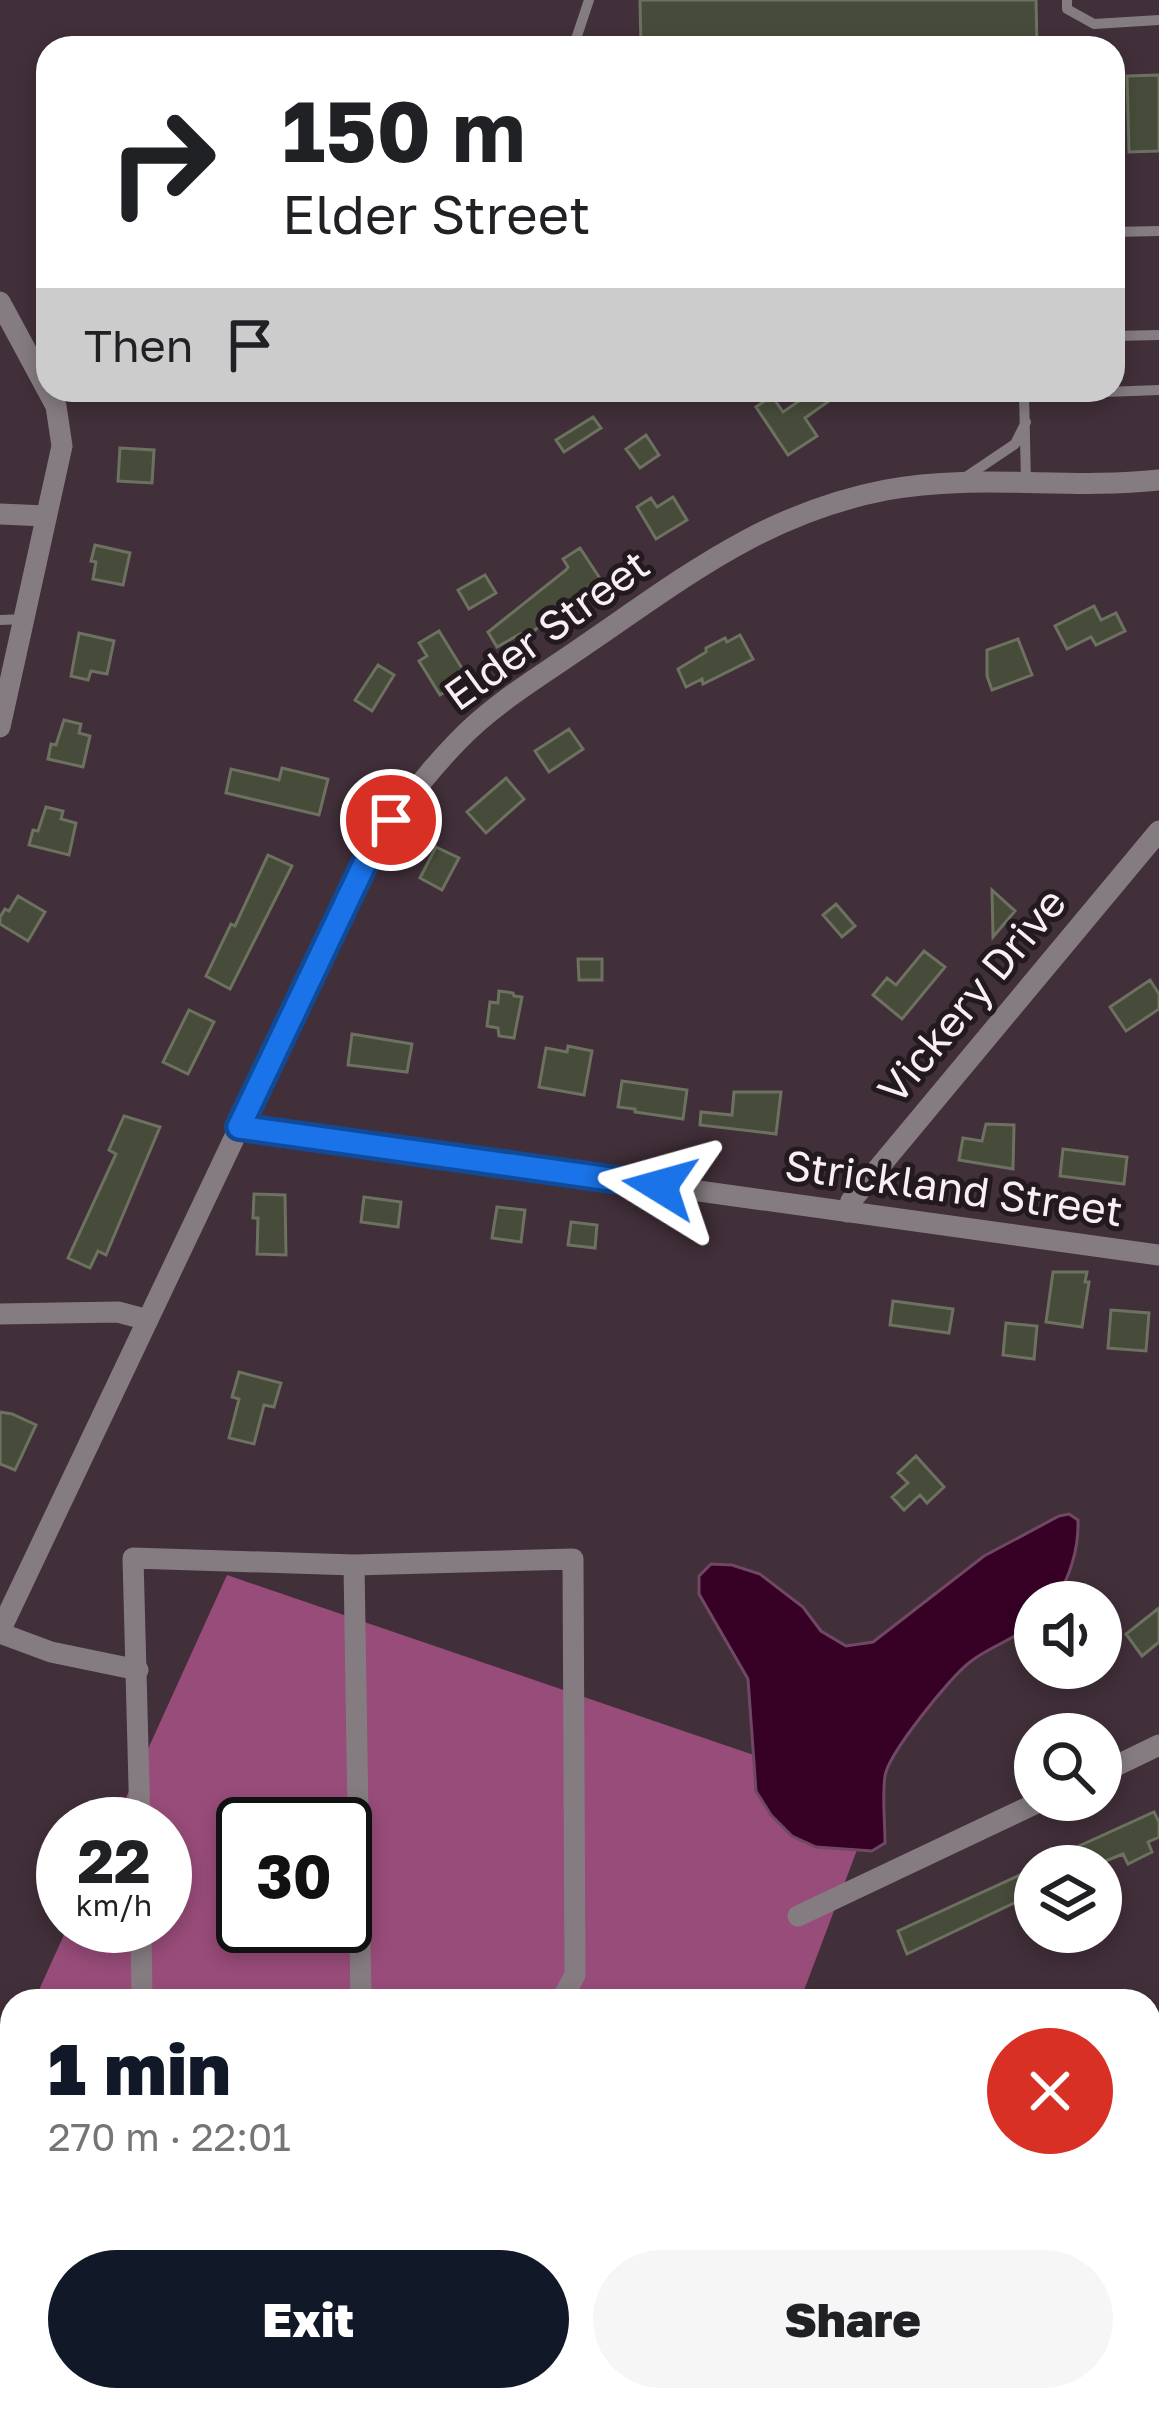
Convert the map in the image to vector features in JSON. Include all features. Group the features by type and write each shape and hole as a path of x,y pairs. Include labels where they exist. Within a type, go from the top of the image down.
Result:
{"street":[{"path":"0,302 36,369"},
{"path":"0,727 62,446 54,402"},
{"name":"Elder Street","path":"0,1632 364,865 409,796 459,739 503,702 719,553 802,513 891,489 957,482 1159,480"},
{"path":"0,514 46,516"},
{"name":"Vickery Drive","path":"847,1211 1159,831"},
{"name":"Strickland Street","path":"239,1127 1159,1255"},
{"path":"0,1314 118,1312 148,1320"},
{"path":"140,1797 133,1558 354,1564 574,1559 575,1976 568,1989"},
{"path":"354,1564 361,1989"},
{"path":"0,1632 51,1652 138,1670"},
{"path":"1122,1763 1159,1745"},
{"path":"798,1916 1014,1814"},
{"path":"141,1953 142,1989"}],"lane":[{"path":"577,36 589,0"},
{"path":"1066,0 1066,9 1094,24 1159,20"},
{"path":"1125,232 1159,231"},
{"path":"1125,336 1159,335"},
{"path":"1125,391 1159,390"},
{"path":"1025,402 1026,483"},
{"path":"957,482 1015,444 1026,422"},
{"path":"0,620 24,619"}],"shaded area":[{"path":"1069,1514 1078,1520 1066,1581 1014,1581 1014,1637 961,1670 921,1716 889,1765 884,1792 885,1843 872,1851 816,1847 792,1836 756,1791 748,1679 699,1594 699,1576 711,1564 760,1574 803,1607 821,1631 846,1646 873,1642 984,1556"},
{"path":"227,1575 877,1797 805,1989 39,1989 56,1953 192,1953 192,1797 126,1797"}],"building":[{"path":"640,0 1036,0 1037,36 641,36"},
{"path":"1159,75 1159,151 1129,152 1127,76"},
{"path":"776,402 783,412 798,402 828,402 805,418 817,436 788,455 756,407"},
{"path":"593,417 601,428 564,452 556,440"},
{"path":"646,435 659,455 640,468 626,449"},
{"path":"120,448 154,450 152,483 118,481"},
{"path":"673,497 687,520 656,539 637,507 651,498 657,507"},
{"path":"95,545 130,553 123,585 93,579"},
{"path":"580,548 601,580 584,590 587,596 572,607 570,603 531,633 497,647 488,632 566,570 563,559"},
{"path":"485,575 496,593 469,609 458,590"},
{"path":"1094,606 1101,620 1116,613 1125,631 1096,645 1091,637 1067,649 1055,626"},
{"path":"439,631 468,678 440,695 419,661 427,656 419,643"},
{"path":"79,633 114,641 107,674 91,671 88,680 71,676"},
{"path":"740,635 753,659 703,684 702,679 686,687 678,669 706,648"},
{"path":"1018,639 1032,675 992,690 987,650"},
{"path":"378,665 394,675 372,711 355,700"},
{"path":"64,720 81,724 79,733 90,736 83,767 48,759"},
{"path":"569,729 583,749 549,772 535,751"},
{"path":"282,768 328,779 319,815 226,793 231,769 279,780"},
{"path":"506,778 524,799 486,833 467,812"},
{"path":"46,807 63,811 61,819 76,823 69,855 29,845"},
{"path":"436,847 459,858 442,890 420,878"},
{"path":"268,855 292,866 230,989 206,976"},
{"path":"992,890 1015,911 993,937"},
{"path":"18,896 45,912 28,941 0,924 5,909 9,911"},
{"path":"836,904 855,926 842,937 823,915"},
{"path":"924,951 945,967 902,1019 873,995 887,978 896,985"},
{"path":"578,959 602,959 602,980 579,980"},
{"path":"1150,980 1159,994 1159,1009 1126,1031 1110,1007"},
{"path":"499,991 522,997 514,1038 499,1036 498,1028 487,1026 490,1002 498,1003"},
{"path":"189,1010 214,1022 188,1074 163,1062"},
{"path":"352,1034 412,1044 407,1072 348,1065"},
{"path":"568,1046 592,1051 584,1095 539,1087 546,1048 567,1052"},
{"path":"622,1081 687,1090 683,1119 618,1107"},
{"path":"734,1092 781,1092 776,1134 700,1125 701,1112 732,1115"},
{"path":"124,1116 160,1127 106,1255 98,1251 90,1268 68,1258 116,1154 109,1150"},
{"path":"986,1124 1014,1125 1013,1169 959,1160 963,1138 982,1141"},
{"path":"1063,1149 1127,1157 1124,1184 1060,1176"},
{"path":"254,1194 285,1195 286,1255 257,1254"},
{"path":"364,1197 401,1202 398,1227 361,1222"},
{"path":"497,1207 525,1210 521,1242 492,1238"},
{"path":"571,1222 597,1225 595,1248 568,1245"},
{"path":"1053,1272 1087,1272 1082,1327 1046,1322"},
{"path":"893,1301 953,1309 949,1333 890,1325"},
{"path":"1111,1310 1149,1313 1146,1351 1108,1348"},
{"path":"1006,1323 1037,1326 1034,1359 1003,1355"},
{"path":"239,1372 281,1383 274,1407 264,1405 254,1444 229,1438 239,1399 232,1397"},
{"path":"0,1412 36,1425 15,1470 0,1464"},
{"path":"916,1456 944,1487 927,1503 920,1495 904,1510 892,1497 908,1483 898,1473"},
{"path":"1159,1608 1159,1642 1142,1656 1126,1634"},
{"path":"1154,1812 1159,1822 1159,1837 1148,1842 1152,1852 1128,1864 1122,1845 1081,1845"},
{"path":"1014,1878 1014,1903 907,1954 898,1931"}],"route":[{"path":"391,820 364,865 239,1127 660,1186"}]}
